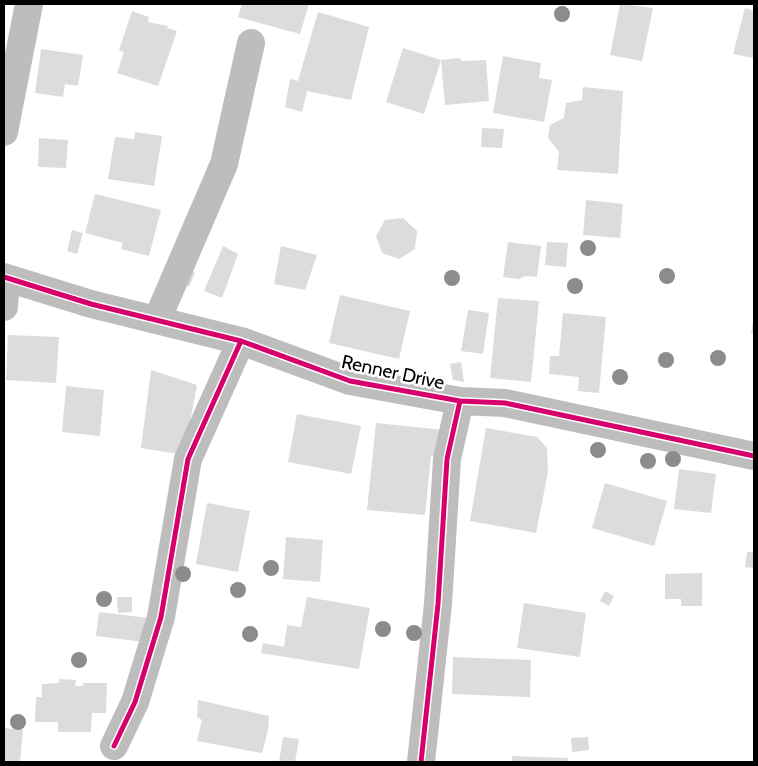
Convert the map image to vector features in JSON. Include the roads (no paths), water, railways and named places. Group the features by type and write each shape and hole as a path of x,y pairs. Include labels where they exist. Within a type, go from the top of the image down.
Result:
{"street":[{"path":"4,132 29,4"},
{"path":"157,320 224,164 251,43"},
{"path":"4,308 5,278"},
{"name":"Renner Drive","path":"5,278 90,304 241,342 350,381 460,401 505,402 754,456"},
{"path":"114,746 135,702 161,617 188,459 241,342"},
{"path":"421,762 438,604 448,459 460,401"}]}
